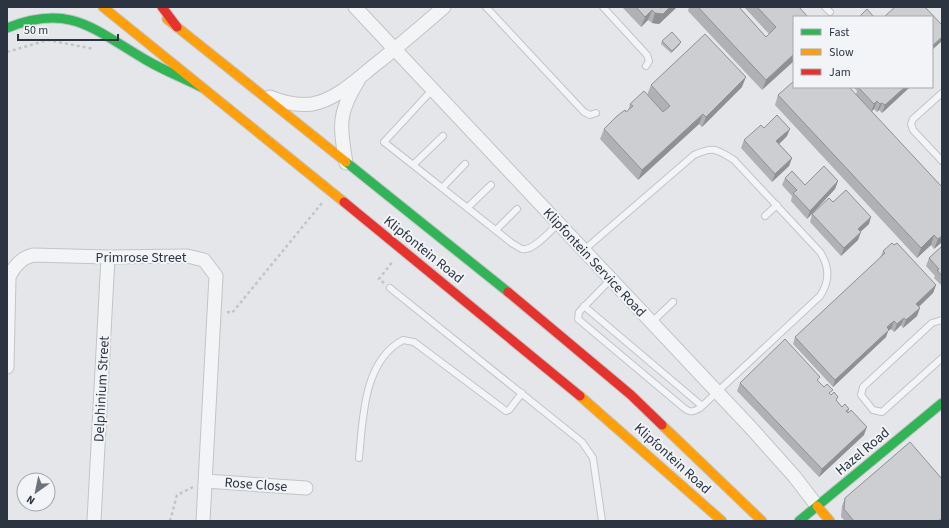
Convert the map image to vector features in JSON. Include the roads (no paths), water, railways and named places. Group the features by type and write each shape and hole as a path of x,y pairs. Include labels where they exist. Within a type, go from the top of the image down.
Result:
{"main road":[{"name":"Klipfontein Road","path":"102,7 492,322 605,417 722,521"},
{"name":"Klipfontein Road","path":"152,7 516,298 631,395 762,521"},
{"path":"162,7 177,27"},
{"path":"7,28 21,20 48,14 72,18 98,30 162,69 201,87"},
{"name":"Hazel Road","path":"800,521 942,403"},
{"name":"Klipfontein Service Road","path":"818,506 830,521"}],"street":[{"name":"Klipfontein Service Road","path":"355,7 717,392 794,476 818,506"},
{"path":"254,90 290,104 313,104 332,96 360,78 395,50 444,7"},
{"path":"346,163 341,120 346,102 360,78"},
{"name":"Primrose Street","path":"7,367 9,277 18,262 25,257 33,255 108,257 186,256 204,260 216,276 203,521"},
{"name":"Delphinium Street","path":"94,521 108,257"},
{"name":"Rose Close","path":"206,481 306,488"}],"lane":[{"path":"486,7 584,112 590,115 596,113"},
{"path":"602,7 647,55 649,60 646,66"},
{"path":"825,7 830,12"},
{"path":"433,89 384,142 467,208 523,249 530,248 559,223"},
{"path":"942,93 913,119 911,124 913,130 942,161"},
{"path":"413,165 443,136"},
{"path":"584,250 694,155 709,148 720,151 734,160 820,252 828,270 827,284 815,301 694,412 689,412 578,319 579,312 611,279"},
{"path":"442,188 465,164"},
{"path":"467,208 491,184"},
{"path":"765,216 776,205"},
{"path":"496,230 517,209"},
{"path":"390,288 582,442 589,450 593,458 602,521"},
{"path":"652,322 673,302"},
{"path":"584,306 702,406"},
{"path":"942,320 932,323 863,387 861,396 873,410 882,412 942,358"},
{"path":"358,458 369,382 388,352 402,340 414,342 506,412 510,410 522,393"}]}
